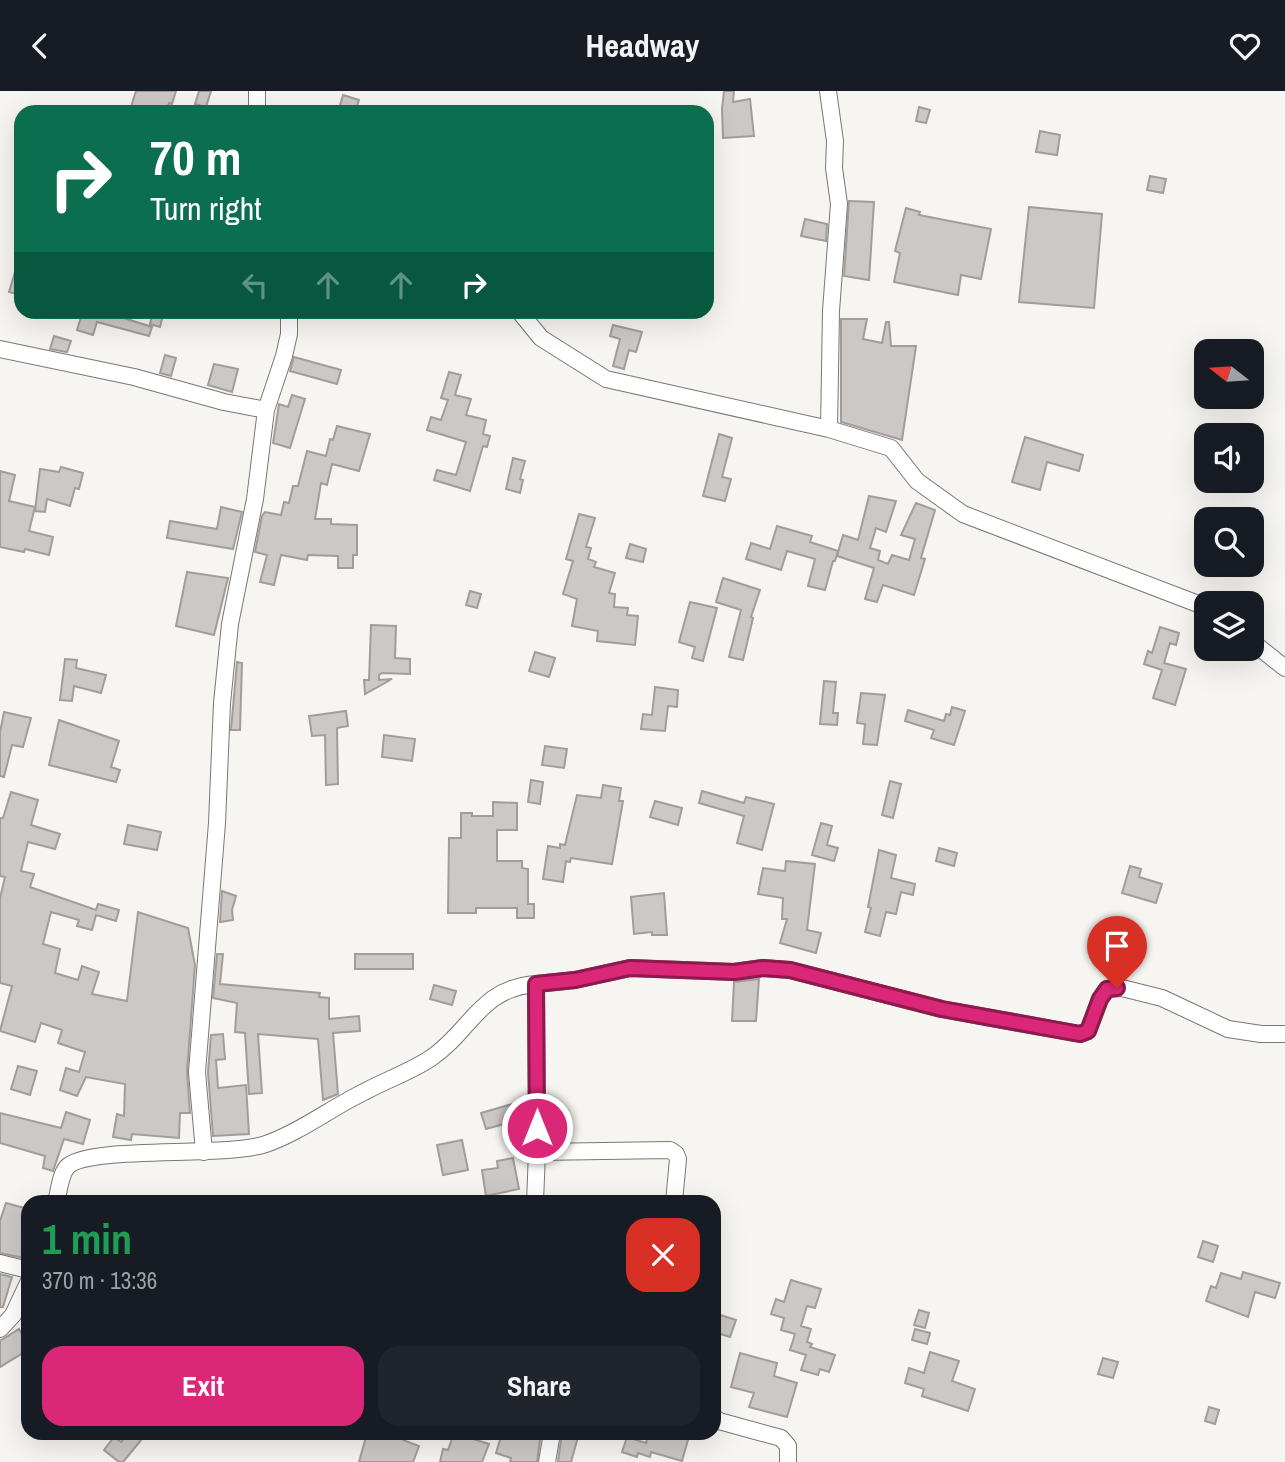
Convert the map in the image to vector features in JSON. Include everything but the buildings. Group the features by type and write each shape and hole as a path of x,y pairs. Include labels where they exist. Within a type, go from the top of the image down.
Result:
{"street":[{"path":"828,91 839,204 831,311 828,429"},
{"path":"204,1152 197,1072 217,823 222,703 230,624 255,499 266,410 284,356 289,319"},
{"path":"526,319 541,338 606,379 828,429 891,448 918,481 963,515 1194,602"},
{"path":"0,349 134,377 224,402 266,410"},
{"path":"1264,651 1285,668"},
{"path":"58,1195 64,1171 78,1159 119,1154 244,1150 277,1140 430,1059 445,1047 489,1000 510,989 575,980 630,968 734,972 763,968 790,970 942,1009 1080,1034 1088,1031 1100,999 1107,989 1122,988 1162,998 1228,1030 1285,1034"},
{"path":"535,1195 536,984"},
{"path":"537,1152 670,1150 676,1154 678,1160 675,1195"},
{"path":"0,1262 21,1268"},
{"path":"0,1329 13,1315 21,1298"},
{"path":"721,1422 781,1438 788,1446 788,1462"},
{"path":"547,1462 551,1440"}],"route":[{"path":"537,1128 536,984 575,980 630,968 734,972 763,968 790,970 942,1009 1080,1034 1088,1031 1100,999 1107,989 1117,988"}]}
